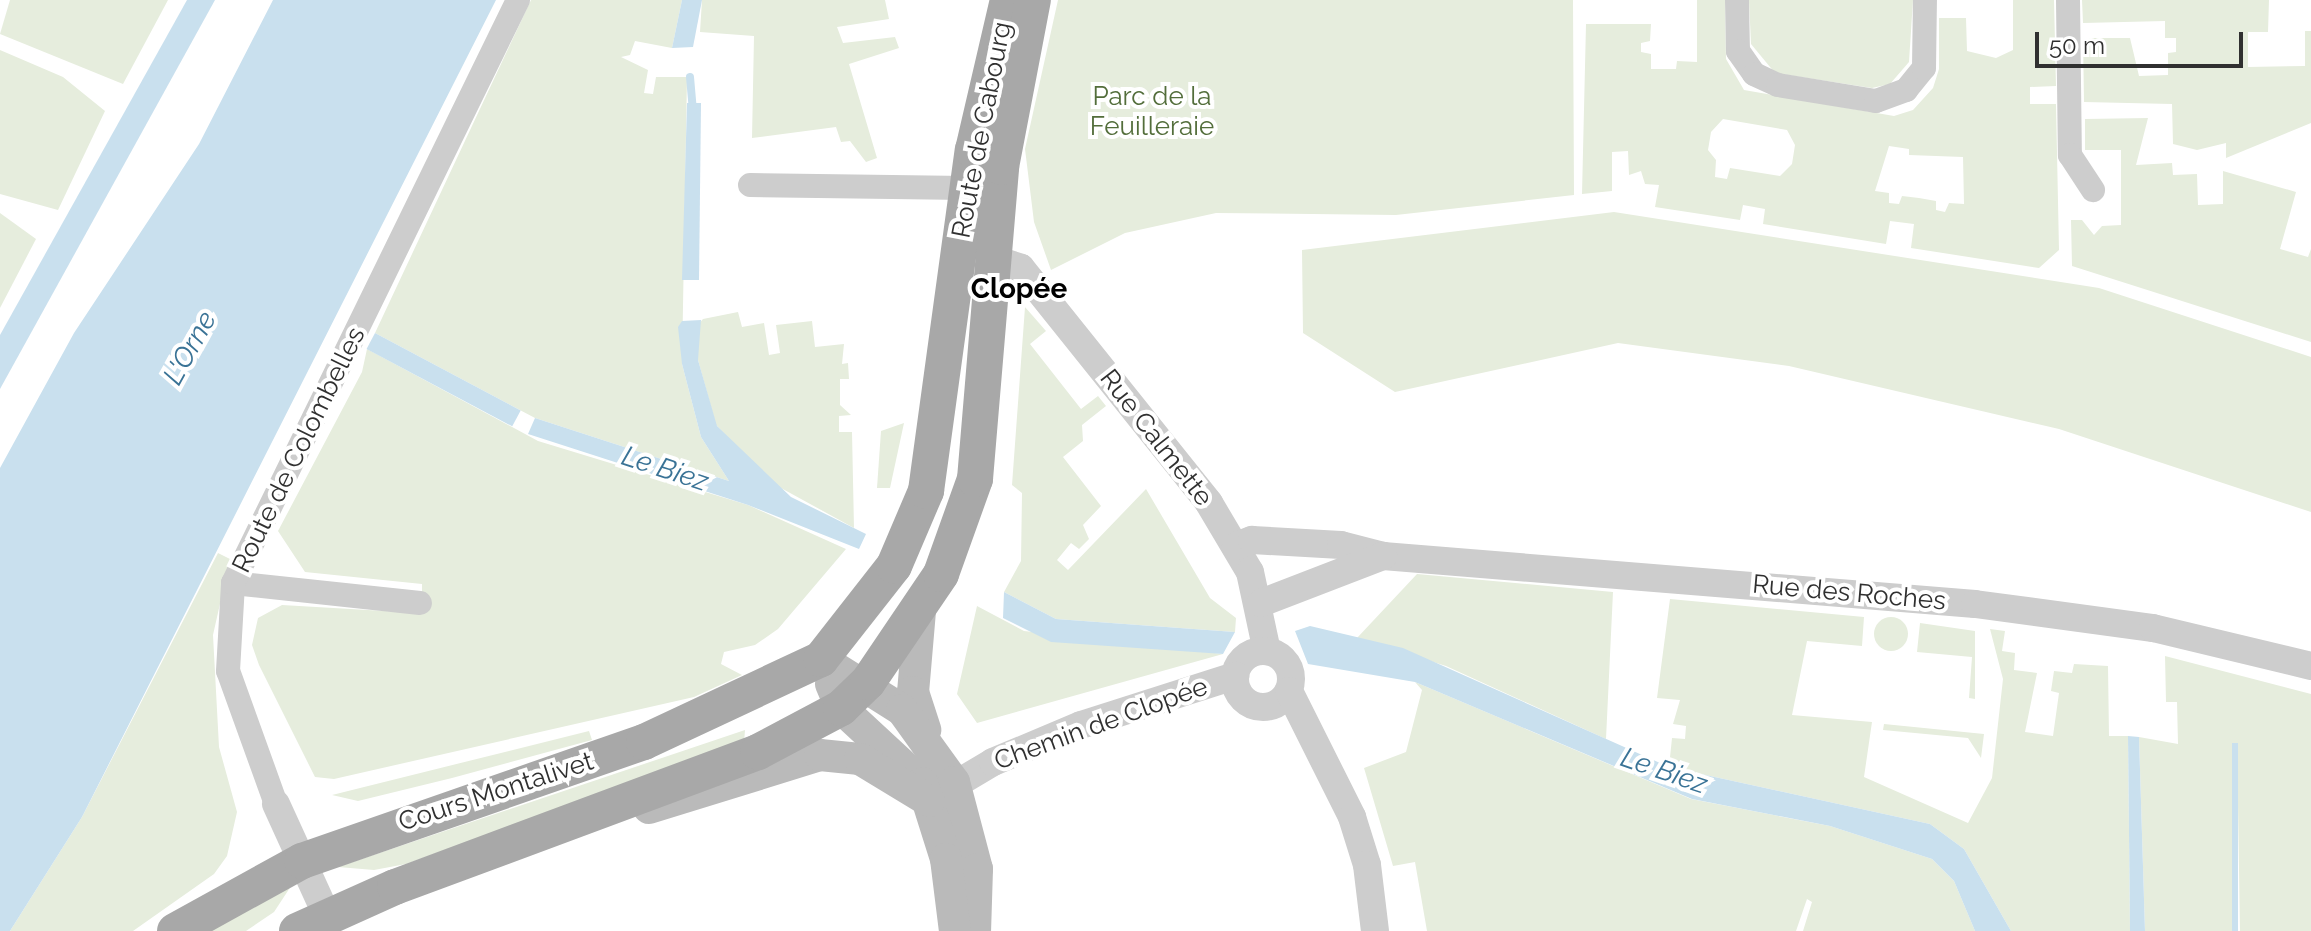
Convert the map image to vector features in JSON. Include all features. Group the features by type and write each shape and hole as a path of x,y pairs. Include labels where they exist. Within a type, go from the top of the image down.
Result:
{"main road":[{"name":"Route de Cabourg","path":"821,659 894,566 926,491 966,188 1008,0"},
{"name":"Route de Cabourg","path":"841,708 868,682 920,611 955,545 975,479 1001,167 1033,0"},
{"path":"920,611 913,692 931,744 941,792 955,931"},
{"path":"821,659 868,682 931,744"},
{"path":"821,659 841,708 912,772 941,792 977,869 975,931"},
{"name":"Cours Montalivet","path":"175,931 302,861 657,737 821,659"},
{"name":"Cours Montalivet","path":"312,923 521,841 708,773 841,708"},
{"path":"521,841 555,839 820,755 860,759 941,792"}],"street":[{"name":"Route de Colombelles","path":"312,923 302,861 276,804 228,671 233,583 518,0"},
{"path":"1737,0 1738,51 1754,74 1778,85 1876,101 1906,90 1924,68 1925,0"},
{"path":"2068,0 2070,155 2093,190"},
{"path":"750,185 966,188"},
{"name":"Rue Calmette","path":"994,259 1021,268 1236,546 1261,603 1267,651"},
{"name":"Rue des Roches","path":"1236,546 1252,540 1341,545 1383,556 1975,604 2153,628 2311,666"},
{"name":"Rue des Roches","path":"1261,603 1383,556"},
{"path":"233,583 420,603"},
{"path":"1289,691 1261,708 1241,698 1235,676 1245,657 1267,651 1290,670 1289,691 1352,817 1367,865 1375,931"},
{"name":"Chemin de Clopée","path":"941,792 1081,725 1235,676"}],"green space":[{"path":"10,0 168,0 123,84 0,34"},
{"path":"531,0 682,0 672,48 635,41 630,55 621,57 648,70 644,93 653,94 656,77 687,77 682,364 701,437 729,481 535,418 375,333"},
{"path":"702,0 885,0 889,19 837,27 843,43 895,37 899,48 849,64 877,158 866,162 850,141 841,142 836,127 752,138 754,36 700,32"},
{"name":"Parc de la Feuilleraie","path":"1058,0 1573,0 1574,195 1396,215 1216,213 1125,233 1051,270 1034,222 1025,149"},
{"path":"1697,0 1725,0 1726,59 1744,90 1894,116 1913,110 1933,88 1939,69 1939,18 1966,18 1967,51 1996,58 2013,50 2013,0 2054,0 2056,86 2030,87 2030,104 2056,104 2059,250 2039,268 1911,248 1914,224 1890,221 1886,244 1763,224 1765,209 1743,205 1740,220 1655,207 1659,185 1645,184 1641,171 1629,175 1628,151 1612,152 1612,191 1582,194 1586,24 1651,24 1650,41 1641,43 1641,52 1651,54 1651,69 1676,69 1677,61 1697,62","holes":["1723,119 1787,130 1795,145 1792,164 1780,176 1730,168 1727,179 1715,177 1716,160 1708,150 1711,132","1889,146 1909,149 1909,155 1963,157 1964,204 1949,203 1945,212 1936,210 1936,201 1919,198 1902,196 1899,204 1889,203 1889,193 1875,191"]},
{"path":"1749,0 1913,0 1909,62 1890,84 1872,88 1775,73 1751,44"},
{"path":"2082,0 2269,0 2268,32 2248,32 2248,67 2305,66 2305,31 2311,31 2311,123 2226,158 2226,143 2197,150 2173,144 2172,104 2084,102 2083,38 2130,38 2139,76 2168,75 2168,53 2176,52 2176,38 2165,38 2165,21 2083,23"},
{"path":"0,50 63,77 105,111 58,210 0,194"},
{"path":"2148,118 2136,165 2172,163 2173,175 2197,174 2198,205 2223,204 2223,171 2296,192 2280,249 2308,257 2311,249 2311,342 2072,266 2071,220 2082,220 2094,235 2102,226 2121,225 2121,150 2085,150 2085,119"},
{"path":"1614,212 2099,288 2311,357 2311,512 2059,429 1789,366 1618,343 1395,392 1303,333 1302,250"},
{"path":"0,213 36,239 0,308"},
{"path":"1025,307 1046,331 1030,344 1081,409 1098,396 1106,406 1082,425 1083,441 1063,457 1101,506 1083,525 1089,539 1079,549 1071,543 1057,560 1068,570 1146,489 1210,598 1236,618 1235,632 1056,619 1004,592 1021,561 1022,493 1012,485"},
{"path":"738,312 742,327 764,323 769,355 780,353 776,325 812,321 815,347 844,344 842,364 848,363 849,379 840,379 840,405 851,415 839,416 839,432 852,432 854,528 770,482 716,425 698,360 696,327 703,319"},
{"path":"367,349 538,441 748,505 846,549 778,629 755,645 724,652 721,664 742,675 694,697 334,779 315,777 259,665 252,645 258,618 282,605 419,613 422,593 422,584 305,572 278,531 362,372"},
{"path":"904,423 890,488 877,488 881,431"},
{"path":"218,553 230,559 213,635 219,747 237,812 227,856 214,874 133,931 10,931 82,817"},
{"path":"1417,574 1613,592 1606,739 1446,666 1357,638"},
{"path":"1670,599 1864,617 1862,646 1807,641 1792,715 1872,722 1864,777 1968,823 1992,778 2003,679 1990,629 2005,631 2002,651 2015,653 2014,670 2037,673 2025,732 2053,736 2059,693 2051,691 2054,671 2072,673 2074,664 2108,666 2109,736 2128,736 2130,931 2011,931 1964,849 1930,824 1669,767 1672,738 1685,739 1686,726 1673,724 1680,700 1657,698"},
{"path":"977,606 1024,631 1223,654 977,723 957,694"},
{"path":"1891,617 1903,622 1908,634 1903,646 1891,651 1879,646 1874,634 1879,622"},
{"path":"1920,623 1975,631 1975,699 1969,698 1972,657 1917,652"},
{"path":"2165,656 2311,694 2311,931 2240,931 2237,743 2232,744 2234,931 2145,931 2139,737 2178,744 2177,702 2166,702"},
{"path":"1415,682 1691,799 1830,826 1932,859 1954,881 1975,931 1803,931 1812,902 1807,899 1796,931 1427,931 1415,862 1393,866 1364,768 1406,752 1422,690"},
{"path":"1884,724 1984,734 1981,758 1968,738 1883,730"},
{"path":"745,730 744,743 406,864 374,870 338,867"},
{"path":"589,731 592,740 452,778 358,801 332,795"},
{"path":"295,880 274,912 246,931 203,931"}],"water":[{"path":"187,0 215,0 0,389 0,335"},
{"name":"L'Orne","path":"273,0 496,0 82,817 10,931 0,931 0,468 74,333 199,144"},
{"path":"682,0 702,0 693,47 672,48"},
{"path":"687,103 701,103 699,280 682,280"},
{"path":"701,320 698,360 717,426 791,497 866,534 859,549 748,505 528,434 535,418 729,481 701,437 682,364 678,327 682,321"},
{"path":"375,333 521,410 512,426 367,349"},
{"path":"1004,592 1056,619 1235,632 1223,654 1051,642 1003,618"},
{"path":"1310,626 1403,648 1669,767 1930,824 1964,849 2011,931 1975,931 1954,881 1932,859 1830,826 1692,799 1415,682 1308,664 1295,631"},
{"path":"2128,736 2139,737 2145,931 2130,931"},
{"path":"2232,743 2238,743 2238,931 2232,931"}],"waterway":[{"name":"Le Biez","path":"690,77 693,111"}],"district":[{"name":"Clopée","path":"1019,289"}]}
